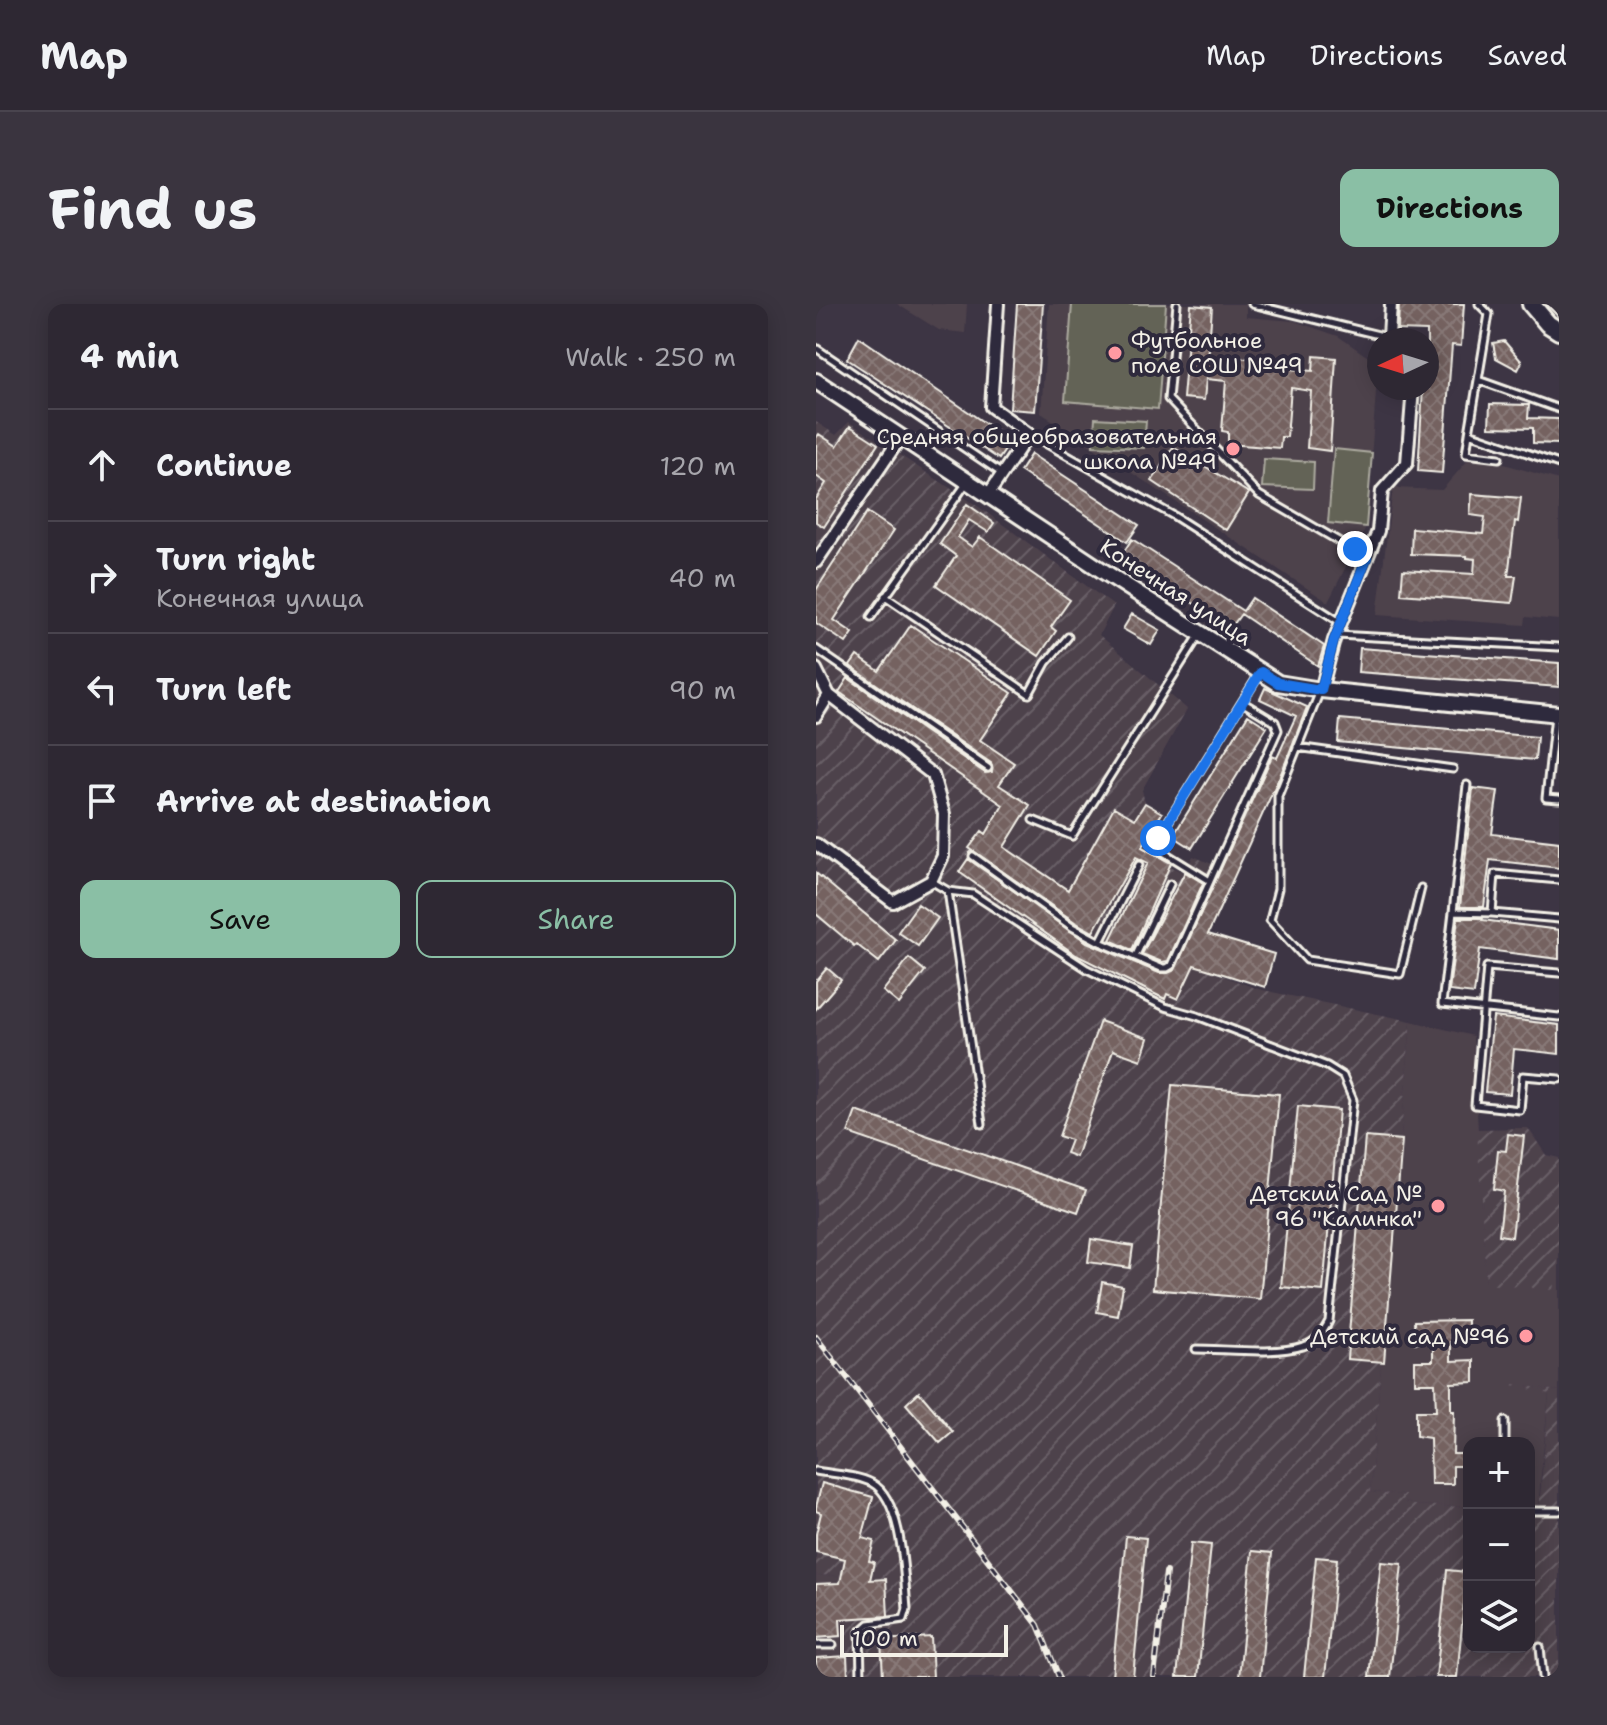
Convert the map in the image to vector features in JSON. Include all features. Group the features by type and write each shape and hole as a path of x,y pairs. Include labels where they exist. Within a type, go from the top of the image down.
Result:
{"main road":[{"path":"1531,304 1548,324 1559,331"}],"street":[{"path":"988,495 1029,434 991,407 998,304"},
{"path":"1391,304 1391,328"},
{"name":"Конечная улица","path":"816,381 1278,683 1558,713"},
{"path":"1321,690 1336,635 1378,531 1382,491 1407,463 1412,400"},
{"path":"816,562 901,437"},
{"path":"816,669 829,695 933,775 944,814 943,856 931,881 893,902 816,844"},
{"path":"816,716 829,695"}],"lane":[{"path":"1177,304 1168,399 1259,495 1367,558"},
{"path":"1252,304 1367,333"},
{"path":"1479,304 1489,314 1466,454 1499,458"},
{"path":"816,348 1002,474"},
{"path":"1478,380 1559,409"},
{"path":"1469,433 1559,464"},
{"path":"1029,434 1174,516 1341,623"},
{"path":"871,617 968,482"},
{"path":"885,596 1029,694 1046,663 1068,637"},
{"path":"1033,820 1072,836 1200,634"},
{"path":"1336,635 1559,647"},
{"path":"816,649 988,768"},
{"path":"1210,881 1160,850 1158,838 1261,672"},
{"path":"1321,690 1280,786 1276,805 1278,889 1270,920 1307,960 1400,974 1421,888"},
{"path":"973,856 1072,927 1161,968 1172,965 1278,730 1275,722 1242,702"},
{"path":"1558,713 1546,798 1559,799"},
{"path":"1297,747 1453,769"},
{"path":"1467,785 1442,1004 1559,1017"},
{"path":"1100,942 1139,865"},
{"path":"1492,913 1495,874 1559,880"},
{"path":"931,881 948,891 973,894 1087,969 1165,1007 1197,1016 1327,1066 1343,1076 1353,1100 1329,1321 1321,1336 1304,1346 1283,1349 1196,1349"},
{"path":"1135,957 1170,884"},
{"path":"948,891 982,1124"},
{"path":"1453,912 1559,919"},
{"path":"1559,973 1487,967 1475,1105 1520,1110 1523,1076 1559,1079"},
{"path":"1505,1421 1505,1437"},
{"path":"816,1471 873,1484 889,1500 898,1532 907,1609 904,1619 869,1624 860,1632 861,1677"},
{"path":"1535,1511 1559,1511"},
{"path":"816,1645 833,1645"},
{"path":"1540,1647 1543,1677"}],"shaded area":[{"path":"897,304 967,304 965,333 939,330"},
{"name":"Средняя общеобразовательная школа №49","path":"1049,304 1246,304 1246,317 1294,321 1338,336 1367,356 1367,400 1375,400 1366,527 1328,602 1041,413"},
{"path":"816,422 836,435 849,422 979,507 1114,606 1099,635 1187,709 1142,790 1145,803 1162,813 1143,846 1172,861 1170,866 1185,873 1193,856 1221,868 1272,756 1277,758 1296,716 1260,699 1265,688 1310,709 1194,965 1258,989 1411,1021 1370,1492 1405,1495 1405,1502 1415,1505 1463,1507 1463,1653 1535,1653 1535,1517 1539,1507 1549,1394 1501,1382 1559,1391 1559,1677 848,1677 841,1576 816,1575"},
{"path":"1468,460 1497,462 1559,480 1559,620 1526,617 1525,625 1377,615 1393,488 1442,490"},
{"name":"Детский Сад № 96 \"Калинка\"","path":"1411,1021 1473,1036 1486,1283 1559,1254 1559,1391 1516,1385 1549,1393 1537,1517 1535,1437 1463,1437 1463,1507 1415,1505 1405,1502 1405,1495 1370,1492"},
{"path":"1528,1128 1546,1155 1559,1158 1559,1254 1553,1290 1486,1284 1477,1129"},
{"path":"816,1575 841,1576 848,1677 816,1677"}],"green space":[{"name":"Футбольное поле СОШ №49","path":"1072,304 1166,304 1158,409 1065,401"},
{"path":"1095,418 1146,421 1144,448 1093,446"},
{"path":"1334,449 1372,453 1366,527 1328,523"},
{"path":"1264,459 1314,462 1313,489 1262,487"}],"building":[{"path":"1017,304 1043,304 1035,411 1010,409"},
{"path":"1399,304 1464,304 1461,346 1452,345 1442,473 1418,471 1422,400 1439,400 1439,328 1398,328"},
{"path":"1191,305 1212,307 1208,361 1228,363 1228,356 1292,363 1292,369 1313,371 1314,356 1336,358 1330,451 1307,448 1311,391 1291,388 1287,437 1281,437 1280,448 1228,444 1228,432 1222,431 1226,381 1206,379 1204,400 1183,398"},
{"path":"859,337 1011,441 999,459 847,359"},
{"path":"1504,341 1522,362 1518,370 1496,358 1493,343"},
{"path":"1490,404 1529,405 1528,418 1559,419 1559,444 1533,443 1533,428 1489,427"},
{"path":"850,426 878,444 824,527 816,522 816,499 826,483 816,476 816,438 819,434 837,446"},
{"path":"1173,447 1249,493 1226,530 1152,481"},
{"path":"1031,454 1139,525 1127,542 1020,471"},
{"path":"1472,494 1521,498 1508,576 1516,576 1512,603 1401,594 1403,570 1474,574 1475,559 1467,556 1411,554 1412,528 1483,534 1485,517 1470,515"},
{"path":"967,504 994,523 988,532 969,520 958,537 972,547 980,537 1070,600 1051,627 1056,631 1039,656 936,585 956,556 940,544"},
{"path":"867,512 894,530 834,620 853,633 846,643 816,623 816,590"},
{"path":"1132,539 1243,611 1252,598 1324,646 1318,666 1241,614 1231,628 1121,556"},
{"path":"1132,614 1160,630 1151,645 1123,629"},
{"path":"911,625 1012,693 980,740 1014,763 999,785 1030,805 1004,847 1068,890 1114,807 1135,819 1145,803 1162,813 1142,847 1171,863 1132,950 1110,940 1148,863 1136,857 1093,932 969,848 982,831 986,834 1003,805 839,692 848,678 985,773 992,772 991,763 850,666 857,656 879,671"},
{"path":"1360,648 1559,663 1559,687 1358,672"},
{"path":"1265,688 1307,707 1283,769 1208,934 1274,954 1265,987 1194,965 1178,999 1167,994 1165,999 1076,955 959,872 968,859 1087,942 1159,973 1175,970 1272,756 1277,758 1296,716 1260,699"},
{"path":"1248,715 1267,727 1192,848 1173,836"},
{"path":"1340,719 1537,737 1535,760 1338,742"},
{"path":"1473,788 1498,791 1492,834 1559,842 1559,868 1490,860 1484,907 1460,907"},
{"path":"1185,872 1203,883 1168,961 1162,962 1142,954"},
{"path":"816,873 896,940 879,962 856,944 854,946 816,914"},
{"path":"918,904 938,918 918,946 898,932"},
{"path":"1458,918 1483,918 1559,930 1559,959 1480,949 1474,994 1449,991"},
{"path":"909,958 925,971 899,1004 883,991"},
{"path":"827,968 841,980 816,1009 816,981"},
{"path":"1493,1017 1559,1025 1559,1054 1514,1049 1510,1094 1485,1092"},
{"path":"1100,1021 1148,1038 1141,1060 1113,1050 1076,1157 1066,1153 1071,1140 1059,1136"},
{"path":"1172,1085 1279,1094 1260,1299 1153,1289"},
{"path":"1298,1106 1339,1110 1323,1291 1281,1287"},
{"path":"856,1111 1086,1190 1078,1212 848,1133"},
{"path":"1508,1134 1524,1136 1512,1237 1499,1235 1504,1191 1494,1189 1498,1150 1506,1151"},
{"path":"1365,1137 1402,1140 1384,1362 1347,1359"},
{"path":"1091,1239 1133,1246 1130,1268 1088,1262"},
{"path":"1102,1282 1123,1286 1118,1316 1097,1312"},
{"path":"1468,1320 1468,1342 1451,1342 1451,1361 1474,1360 1474,1382 1451,1383 1453,1454 1463,1454 1463,1466 1453,1466 1453,1484 1431,1484 1430,1438 1416,1436 1416,1411 1436,1411 1435,1383 1415,1383 1415,1361 1433,1361 1433,1343 1415,1343 1414,1321"},
{"path":"919,1392 953,1432 940,1443 906,1404"},
{"path":"822,1483 873,1497 862,1538 874,1541 869,1561 874,1562 870,1580 886,1579 888,1616 840,1619 841,1636 816,1638 816,1584 840,1583 845,1559 816,1552 821,1513 816,1511 816,1507"},
{"path":"1126,1536 1146,1538 1133,1677 1112,1677"},
{"path":"1191,1543 1211,1545 1198,1677 1177,1677"},
{"path":"1252,1551 1272,1553 1260,1677 1239,1677"},
{"path":"1316,1557 1337,1559 1325,1677 1304,1677"},
{"path":"1381,1562 1402,1564 1390,1677 1369,1677"},
{"path":"1447,1570 1463,1572 1463,1614 1457,1677 1436,1677"},
{"path":"931,1637 933,1677 883,1677 881,1640"},
{"path":"847,1656 848,1677 816,1677 816,1658"}],"tram line":[{"path":"1546,304 1559,317"}],"railway":[{"path":"816,1337 1038,1625 1059,1677"},
{"path":"1154,1677 1166,1572"}],"place":[{"name":"Футбольное поле СОШ №49","path":"1115,353"},
{"name":"Средняя общеобразовательная школа №49","path":"1233,449"},
{"name":"Детский Сад № 96 \"Калинка\"","path":"1438,1206"},
{"name":"Детский сад №96","path":"1526,1336"}],"route":[{"path":"1158,838 1261,672 1278,683 1321,690 1334,640 1367,558 1355,549"}]}
